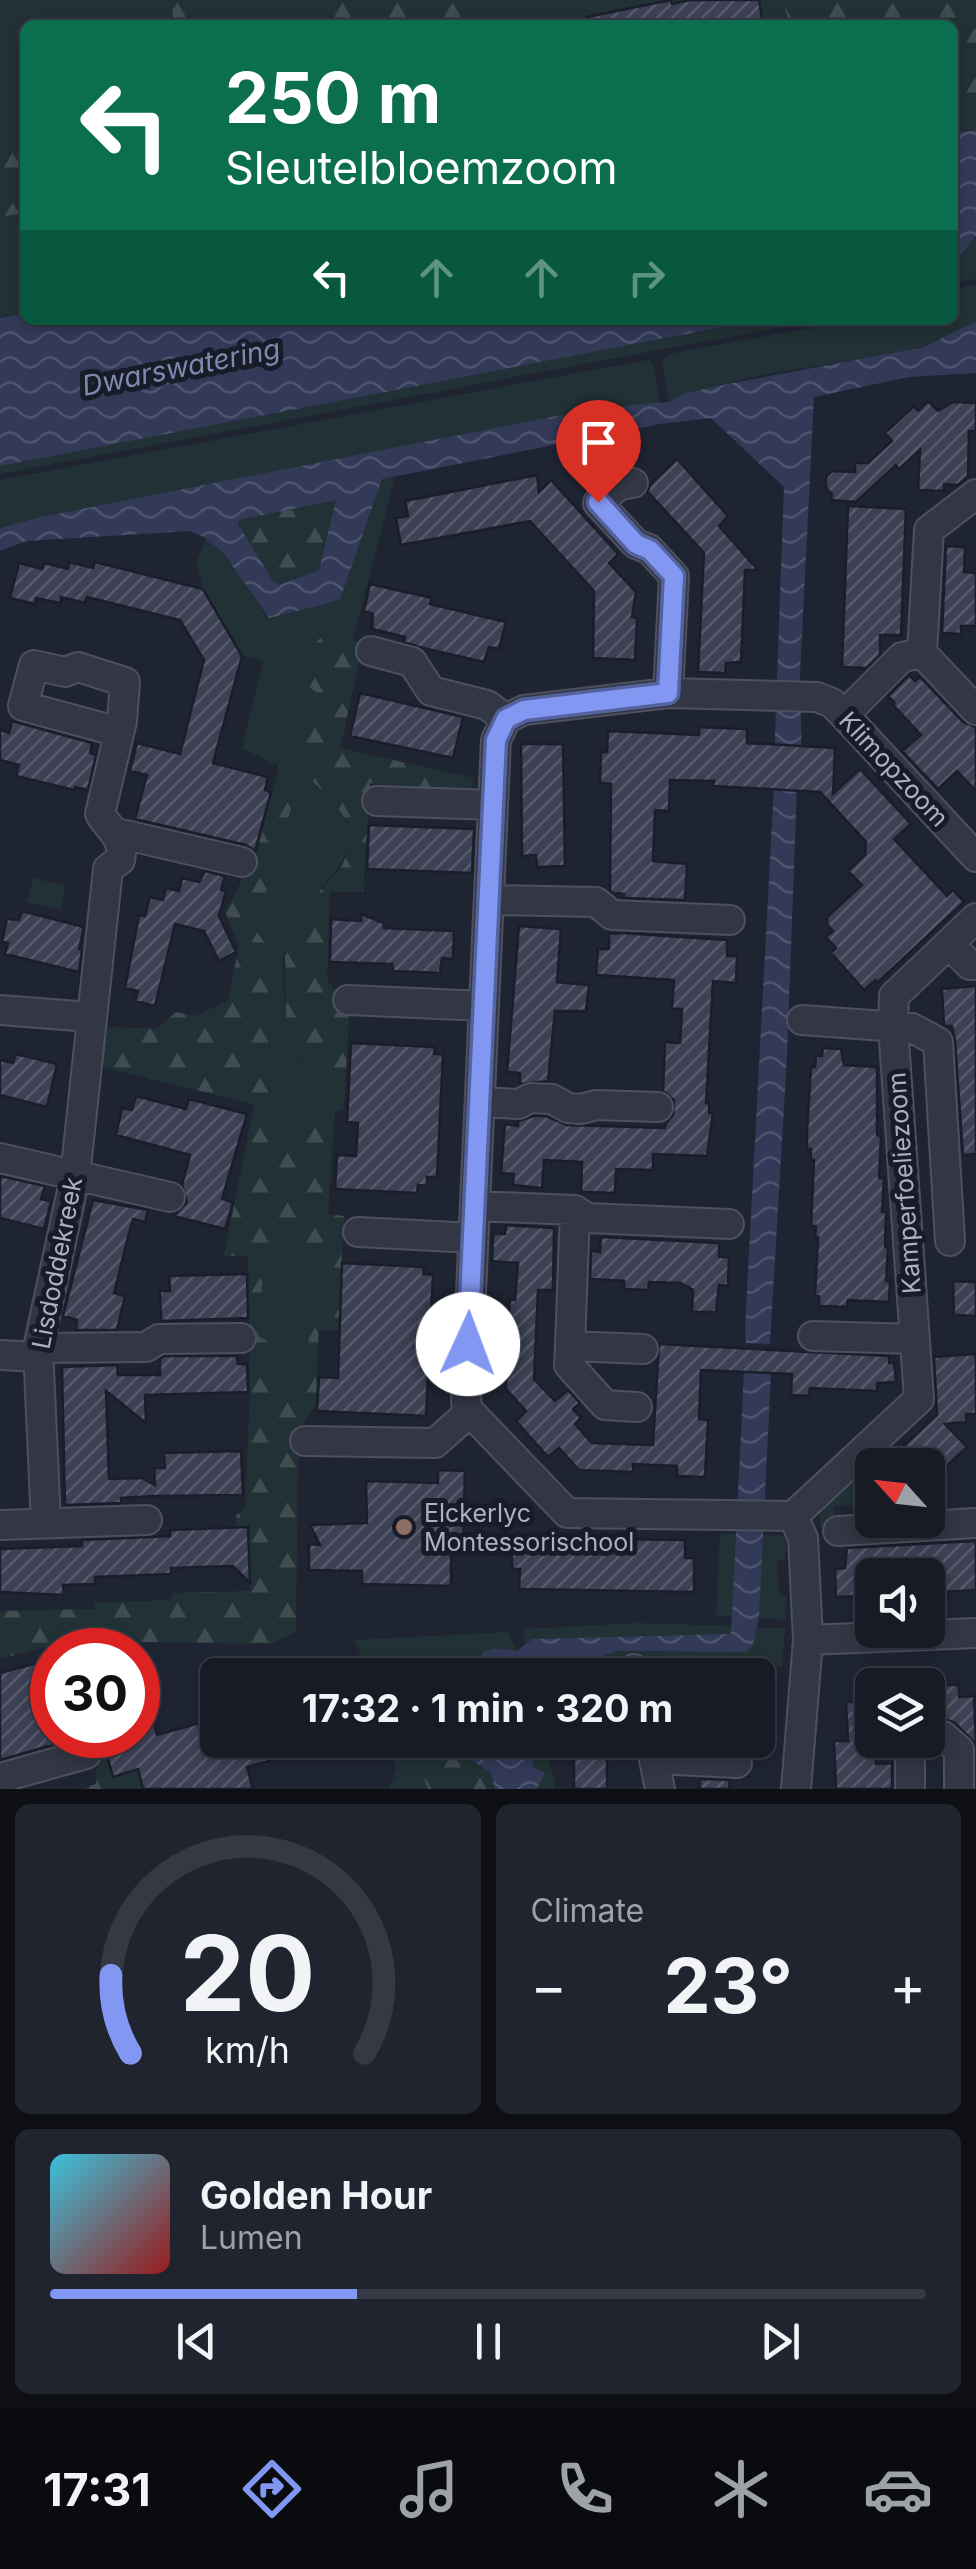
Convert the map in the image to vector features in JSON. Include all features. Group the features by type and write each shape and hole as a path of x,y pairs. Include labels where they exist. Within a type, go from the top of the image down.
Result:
{"street":[{"path":"634,483 619,485 598,502 636,544 650,550 674,576 668,693"},
{"path":"976,494 928,530 922,653 976,710"},
{"path":"371,651 412,662 431,691 487,705 506,719 496,740 466,1403 470,1412 567,1513 781,1516 803,1538 808,1640 796,1789"},
{"path":"844,715 902,657 922,653"},
{"name":"Klimopzoom","path":"506,719 524,710 668,693 805,695 832,703 976,857"},
{"path":"119,732 100,814 108,828 242,862"},
{"path":"377,801 494,805"},
{"name":"Lisdoddekreek","path":"46,1523 38,1353 75,1177 108,869 120,860 123,846 117,833"},
{"path":"489,900 596,902 612,915 730,920"},
{"path":"976,918 950,945 970,966 976,965"},
{"name":"Kamperfoeliezoom","path":"880,1448 918,1399 894,996 950,945"},
{"path":"348,1000 484,1006"},
{"path":"0,1010 90,1017"},
{"name":"Kamperfoeliezoom","path":"802,1020 912,1028 938,1042 963,1240"},
{"path":"480,1102 518,1104 530,1098 552,1099 568,1108 581,1109 596,1104 658,1107"},
{"path":"0,1158 170,1198"},
{"path":"475,1206 575,1210 587,1218 730,1224"},
{"path":"575,1210 569,1365 606,1405 637,1407"},
{"path":"358,1232 473,1238"},
{"path":"908,1241 963,1240"},
{"path":"813,1336 914,1339"},
{"path":"0,1355 146,1347 158,1338 241,1338"},
{"path":"570,1346 643,1349"},
{"path":"305,1441 434,1444 470,1412"},
{"name":"Kamperfoeliezoom","path":"781,1516 855,1474"},
{"path":"0,1525 147,1520"},
{"path":"945,1523 976,1523"},
{"path":"838,1532 855,1530"},
{"path":"808,1640 976,1633"},
{"path":"945,1738 958,1750 959,1789"},
{"path":"14,1780 75,1758"},
{"path":"654,1758 660,1789"},
{"path":"704,1758 737,1763"},
{"path":"910,1758 910,1789"}],"green space":[{"path":"0,0 976,0 976,130 958,133 958,20 20,20 20,314 0,317"},
{"path":"171,0 201,0 206,20 173,20"},
{"path":"314,0 465,0 466,9 478,20 331,20"},
{"path":"784,0 976,0 976,97 958,98 958,20 788,20"},
{"path":"20,140 20,214 0,217 0,143"},
{"path":"976,236 976,279 958,282 958,258"},
{"path":"976,286 976,321 934,342 729,382 669,402 662,361 669,354 825,325 958,325 958,289"},
{"path":"733,325 791,325 0,474 0,466"},
{"path":"647,360 653,364 660,404 597,408 0,528 0,480"},
{"path":"395,477 353,640 325,635 308,686 326,700 323,723 293,762 333,799 348,826 349,844 343,859 297,922 284,951 283,964 285,1018 292,1046 306,1067 345,1097 343,1110 335,1111 302,1137 269,1142 270,1005 264,965 266,945 258,933 257,922 298,785 279,766 242,748 263,661 242,655 203,589 196,564 206,538 239,575 266,617 340,600 382,479"},
{"path":"337,499 319,570 278,585 272,581 239,520"},
{"path":"324,635 364,642 340,748 474,778 471,796 370,783 363,892 330,892 327,979 349,1011 345,1097 308,1071 286,1035 285,947 294,919 340,869 347,855 349,834 348,823 333,801 293,762 300,726 323,723 326,700 308,686 305,652"},
{"path":"279,766 298,785 257,922 258,933 266,945 264,965 270,1005 269,1141 294,1131 302,1137 335,1111 328,1214 344,1216 338,1330 319,1330 317,1364 310,1359 306,1310 332,1290 323,1254 285,1244 264,1262 258,1336 275,1345 270,1373 317,1373 316,1405 301,1426 296,1632 270,1644 160,1642 160,1628 30,1628 30,1651 0,1659 0,1611 95,1609 94,1603 171,1600 172,1593 250,1591 250,1526 236,1526 236,1516 245,1507 250,1393 248,1256 224,1256 254,1104 93,1065 99,1026 156,1029 176,1012 195,1016 228,1001 239,946 225,911 256,855"},
{"path":"33,878 66,886 60,910 27,902"},
{"path":"285,1244 323,1254 332,1290 311,1351 310,1359 317,1364 317,1373 270,1373 258,1337 264,1262"},
{"path":"855,1478 855,1505 834,1506 834,1532 820,1526 820,1512"},
{"path":"720,1534 736,1534 732,1616 716,1616"},
{"path":"763,1535 787,1536 785,1559 777,1561 779,1595 787,1596 785,1620 759,1618"},
{"path":"637,1623 733,1626 731,1635 532,1639 526,1644 522,1629"},
{"path":"755,1628 785,1628 782,1667 775,1667 775,1658 598,1658 618,1651 746,1652 753,1645"},
{"path":"508,1632 517,1651 496,1648 482,1658 362,1658 355,1640"},
{"path":"97,1758 108,1758 113,1776 138,1769 143,1789 80,1789 96,1784"},
{"path":"394,1758 417,1758 428,1789 389,1789 396,1770"},
{"path":"417,1758 469,1758 491,1773 495,1789 428,1789"},
{"path":"532,1758 548,1758 555,1789 537,1789"}],"water":[{"path":"976,130 976,236 958,258 958,133"},
{"name":"Dwarswatering","path":"20,314 20,325 733,325 0,466 0,318"},
{"path":"976,321 976,373 909,377 814,397 800,675 802,763 774,763 784,487 711,418 660,424 382,479 340,600 269,618 224,554 206,538 190,531 26,541 0,551 0,528 41,517 597,408 669,402 683,394 717,386 924,347","holes":["336,500 319,570 279,585 273,581 239,520"]},
{"path":"774,785 797,785 787,1055 770,1344 746,1343 745,1328"},
{"path":"744,1372 771,1373 759,1618 753,1645 746,1652 618,1651 598,1658 479,1658 483,1652 496,1648 517,1651 532,1639 731,1634"},
{"path":"469,1758 532,1758 534,1767 545,1773 537,1789 495,1789 491,1773"}],"building":[{"path":"671,0 672,4 690,0 759,0 762,20 587,20 587,17"},
{"path":"928,401 938,411 953,402 976,403 976,431 969,431 968,476 958,485 944,484 944,491 918,490 920,450 899,469 896,465 856,502 831,500 826,477 832,471 855,472 855,463 868,463 892,441 885,433 914,406 918,411"},
{"path":"677,459 728,516 719,526 758,570 745,570 741,662 726,663 725,673 698,672 704,553 648,492 650,485"},
{"path":"537,475 539,492 551,480 618,554 609,563 636,592 632,617 637,618 635,660 593,658 594,591 530,521 401,545 396,518 408,516 405,501"},
{"path":"848,506 906,509 901,635 880,635 880,655 867,668 842,667"},
{"path":"946,546 965,547 964,572 976,573 976,626 961,626 961,634 942,633"},
{"path":"69,562 93,568 95,562 203,589 242,656 213,763 268,777 265,790 271,792 255,851 246,845 135,819 147,775 130,771 137,743 180,754 204,660 180,620 87,597 85,603 61,597 60,603 36,598 35,604 10,598 19,563 42,569 44,563 68,569"},
{"path":"370,584 432,598 430,604 506,622 499,649 489,647 484,662 419,647 404,642 405,637 372,629 373,614 364,611"},
{"path":"909,675 915,681 920,677 963,722 976,727 976,791 957,771 938,789 902,751 921,735 888,696"},
{"path":"360,693 463,717 453,758 350,736"},
{"path":"12,721 92,743 90,753 96,755 88,790 16,776 19,765 0,760 0,730 9,733"},
{"path":"699,727 747,729 747,743 835,748 833,794 860,769 911,824 894,839 947,896 953,890 964,902 878,982 864,990 831,953 836,948 826,937 833,931 827,917 862,885 848,871 865,855 866,842 820,792 713,786 714,781 670,780 669,811 655,810 653,861 687,864 685,900 624,898 624,894 613,893 611,784 600,783 601,752 607,752 608,731 699,735"},
{"path":"521,744 563,744 565,866 537,867 536,855 522,856"},
{"path":"369,825 474,829 472,873 367,869"},
{"path":"205,871 225,876 221,890 226,891 219,916 236,952 219,961 204,931 175,924 155,1006 135,1001 138,991 125,988 139,915 145,916 150,897 163,900 166,888 179,891 182,878 199,882"},
{"path":"22,911 84,927 79,972 5,954 8,943 2,941 7,919 19,920"},
{"path":"361,914 384,923 384,928 454,931 453,959 442,958 440,973 393,971 392,964 330,962 331,919 361,921"},
{"path":"519,926 561,929 557,982 589,985 586,1011 555,1011 548,1081 520,1084 520,1073 507,1072"},
{"path":"609,934 727,940 727,956 737,956 736,983 713,981 706,1103 709,1113 713,1113 707,1156 653,1154 653,1170 616,1169 615,1193 581,1192 582,1162 544,1160 542,1188 513,1185 514,1174 501,1173 505,1124 518,1126 518,1121 546,1116 567,1125 665,1128 673,1115 674,1100 663,1091 665,1042 680,1043 682,1009 672,1009 674,980 596,975 598,949 609,949"},
{"path":"976,986 976,1154 963,1155 955,1041 952,1026 944,1026 942,989"},
{"path":"351,1043 435,1047 434,1054 443,1054 437,1177 427,1177 427,1186 418,1185 417,1193 335,1189 337,1155 356,1156 358,1123 347,1122"},
{"path":"823,1048 841,1049 844,1065 877,1067 879,1178 884,1178 882,1212 886,1212 889,1302 848,1300 847,1307 819,1306 819,1296 815,1295 818,1237 816,1226 811,1226 814,1160 811,1149 807,1149 807,1131 811,1067 815,1067 816,1056 822,1056"},
{"path":"16,1054 57,1064 47,1107 0,1095 0,1060 13,1063"},
{"path":"136,1096 186,1109 189,1099 247,1114 222,1199 233,1202 225,1229 174,1216 187,1202 182,1185 190,1155 116,1135 122,1108 132,1110"},
{"path":"0,1176 45,1186 41,1199 51,1201 44,1229 0,1218"},
{"path":"93,1200 148,1210 145,1222 133,1219 128,1237 114,1293 125,1296 117,1330 76,1330 77,1320 63,1316"},
{"path":"506,1225 554,1228 553,1290 538,1290 534,1379 555,1401 568,1390 580,1403 573,1409 581,1418 575,1424 592,1443 653,1445 659,1344 889,1356 889,1363 894,1362 896,1382 877,1383 877,1391 810,1388 809,1396 791,1395 792,1374 701,1370 699,1419 708,1420 705,1477 677,1476 677,1466 633,1464 633,1472 579,1470 559,1448 548,1457 516,1421 526,1411 506,1389 507,1360 492,1359 495,1311 509,1311 510,1300 515,1300 518,1263 492,1261 493,1234 505,1234"},
{"path":"601,1237 719,1243 719,1257 729,1257 728,1286 719,1285 716,1312 692,1312 693,1290 681,1283 649,1282 648,1290 624,1289 624,1281 590,1279 591,1251 600,1252"},
{"path":"342,1263 424,1267 423,1274 433,1275 426,1416 317,1411 319,1377 338,1378"},
{"path":"247,1274 248,1318 161,1321 160,1291 170,1291 169,1276"},
{"path":"953,1281 976,1282 976,1316 954,1315"},
{"path":"976,1354 976,1414 966,1414 966,1422 945,1424 967,1447 945,1468 945,1448 901,1448 937,1415 934,1357"},
{"path":"237,1356 238,1364 247,1364 248,1392 145,1395 146,1423 106,1391 109,1479 142,1478 155,1485 154,1468 165,1468 164,1453 241,1451 243,1495 155,1496 121,1498 121,1503 65,1505 62,1367 117,1365 118,1375 160,1375 160,1359"},
{"path":"438,1470 465,1471 463,1548 451,1548 451,1586 362,1584 362,1571 309,1570 309,1544 320,1545 310,1525 367,1523 366,1481 438,1483"},
{"path":"248,1527 250,1583 233,1566 171,1568 171,1574 95,1577 95,1584 63,1585 64,1595 0,1592 0,1549 82,1546 82,1540 170,1536 170,1530"},
{"path":"531,1538 685,1540 685,1558 694,1558 694,1592 519,1589 520,1569 512,1569 512,1550 531,1551"},
{"path":"976,1541 976,1590 945,1592 945,1558 855,1558 855,1596 836,1597 835,1569 845,1568 847,1548"},
{"path":"30,1665 30,1751 0,1760 0,1673"},
{"path":"945,1678 946,1685 959,1685 959,1697 974,1696 976,1744 955,1723 945,1719"},
{"path":"846,1702 855,1702 855,1758 876,1758 876,1764 892,1763 892,1789 836,1789 834,1741 848,1741"},
{"path":"200,1723 200,1758 276,1759 247,1767 253,1789 143,1789 138,1769 113,1777 108,1758 160,1758 160,1734"},
{"path":"574,1758 607,1758 607,1789 574,1789"},
{"path":"700,1779 730,1780 729,1789 700,1789"}],"place":[{"name":"Elckerlyc Montessorischool","path":"404,1527"}],"route":[{"path":"468,1344 496,740 506,719 524,710 668,693 674,576 650,550 636,544 598,502"}]}
